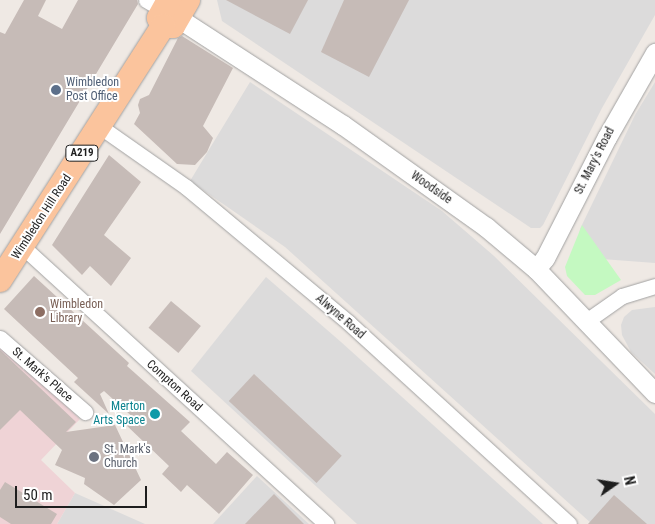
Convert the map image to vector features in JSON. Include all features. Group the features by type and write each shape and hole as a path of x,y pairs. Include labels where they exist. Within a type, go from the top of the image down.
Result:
{"main road":[{"name":"Wimbledon Hill Road","path":"0,280 23,248 99,126 168,9"}],"street":[{"name":"Woodside","path":"168,9 343,125 486,227 536,269 655,393"},
{"name":"St. Mary's Road","path":"536,269 545,258 620,114 655,53"},
{"name":"Alwyne Road","path":"99,126 186,187 341,317 569,524"},
{"name":"Compton Road","path":"23,248 326,524"},
{"path":"585,322 622,296 655,286"},
{"name":"St. Mark's Place","path":"0,338 85,412"}],"shaded area":[{"path":"217,0 655,0 655,15 602,108 543,225 540,228 531,228 222,21"},
{"path":"250,82 442,211 494,256 655,414 655,524 592,524 285,247 190,181"},
{"path":"655,82 655,263 602,259 579,238 580,229 635,115"},
{"path":"266,277 543,524 357,524 191,371"},
{"path":"655,307 655,374 631,352 622,335 621,325 624,317 632,310"},
{"path":"0,344 80,419 41,460 75,493 57,524 0,524"},
{"path":"257,476 309,524 213,524"},
{"path":"75,493 145,524 57,524"}],"green space":[{"path":"582,225 621,280 595,295 585,295 567,276 565,267"}],"building":[{"path":"24,0 46,0 38,16 62,29 78,0 137,0 138,4 0,234 0,32 5,34"},
{"path":"226,0 308,0 290,34"},
{"path":"344,0 409,0 369,77 321,52"},
{"path":"182,36 233,68 203,126 213,138 207,152 195,165 177,164 134,124 140,113 138,105 140,99 149,95 178,38"},
{"path":"109,155 141,182 104,235 131,258 111,286 90,266 82,275 52,245"},
{"path":"34,276 129,363 127,366 190,422 181,431 216,464 227,452 253,475 219,514 187,485 181,492 162,474 169,466 124,423 137,421 104,391 100,394 109,414 74,382 78,378 4,309"},
{"path":"171,301 201,326 178,353 149,328"},
{"path":"0,350 76,422 66,432 115,425 141,480 114,505 84,484 85,478 55,465 62,450 20,410 0,430"},
{"path":"254,374 342,456 317,483 229,401"},
{"path":"5,482 57,514 51,524 11,524 0,517 0,490"},
{"path":"274,494 304,524 245,524"},
{"path":"614,495 647,524 588,524"}],"place":[{"name":"Wimbledon Post Office","path":"56,90"},
{"name":"Wimbledon Library","path":"40,312"},
{"name":"Merton Arts Space","path":"155,414"},
{"name":"St. Mark's Church","path":"94,457"}]}
